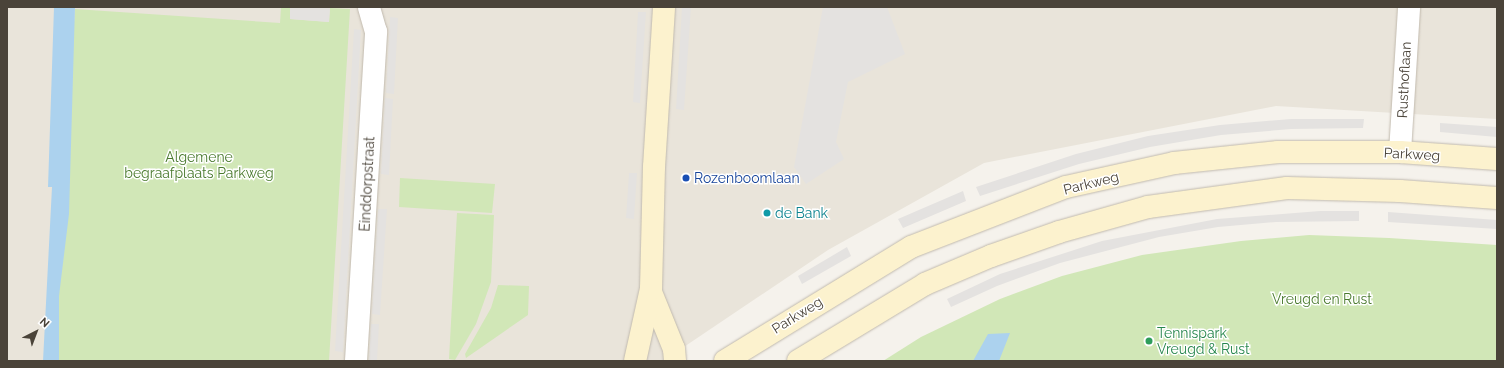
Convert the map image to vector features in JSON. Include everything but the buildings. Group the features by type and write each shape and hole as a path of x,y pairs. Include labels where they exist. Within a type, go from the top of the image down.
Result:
{"street":[{"name":"Einddorpstraat","path":"356,361 376,32 369,7"},
{"path":"635,361 651,292 654,167 664,7"},
{"name":"Rusthoflaan","path":"1400,152 1409,7"},
{"name":"Parkweg","path":"725,361 911,246 1066,187 1174,163 1278,152 1400,152 1497,159"},
{"path":"798,361 925,284 991,256 1060,232 1148,207 1287,188 1400,191 1497,198"},
{"path":"651,292 674,349 675,361"}],"shaded area":[{"path":"7,7 1497,7 1497,119 1276,106 984,163 828,250 669,357 669,361 7,361"},
{"path":"290,7 330,7 329,22 290,19"},
{"path":"682,7 691,7 684,110 676,109"},
{"path":"823,7 887,7 905,54 848,82 836,142 844,159 806,184 794,167"},
{"path":"638,12 646,12 640,103 633,102"},
{"path":"390,17 398,18 394,94 386,93"},
{"path":"354,29 361,30 343,352 335,351"},
{"path":"385,98 393,99 389,175 381,174"},
{"path":"1291,119 1364,119 1363,128 1291,129 1221,135 1150,147 1079,164 980,196 976,187 1076,154 1148,136 1220,125"},
{"path":"1440,123 1497,127 1497,137 1440,132"},
{"path":"629,173 637,173 634,219 626,218"},
{"path":"963,191 966,201 903,228 898,219"},
{"path":"378,209 387,209 380,315 372,314"},
{"path":"1320,211 1359,211 1359,221 1276,222 1218,227 1159,237 1060,263 997,286 951,307 947,299 1000,274 1102,241 1217,219"},
{"path":"1388,212 1497,220 1497,229 1388,222"},
{"path":"847,247 851,256 802,284 798,276"},
{"path":"371,324 379,324 377,361 369,361"}],"green space":[{"name":"Algemene begraafplaats Parkweg","path":"281,7 290,7 290,19 329,22 330,8 350,9 329,361 49,361 75,9 280,23"},
{"path":"400,178 495,184 492,213 399,207"},
{"path":"457,213 494,215 491,282 476,324 455,360 449,359"},
{"name":"Vreugd en Rust","path":"1309,235 1389,238 1497,245 1497,361 883,361 921,337 1000,299 1062,276 1142,255 1241,241"},
{"path":"498,285 529,286 528,315 466,358 465,354 491,308"}],"water":[{"path":"54,7 75,7 69,214 59,296 59,361 43,361 52,187 48,187"},
{"path":"1010,333 999,361 973,361 988,334"}],"place":[{"name":"Rozenboomlaan","path":"686,178"},
{"name":"de Bank","path":"767,213"},
{"name":"Tennispark Vreugd & Rust","path":"1149,341"}]}
